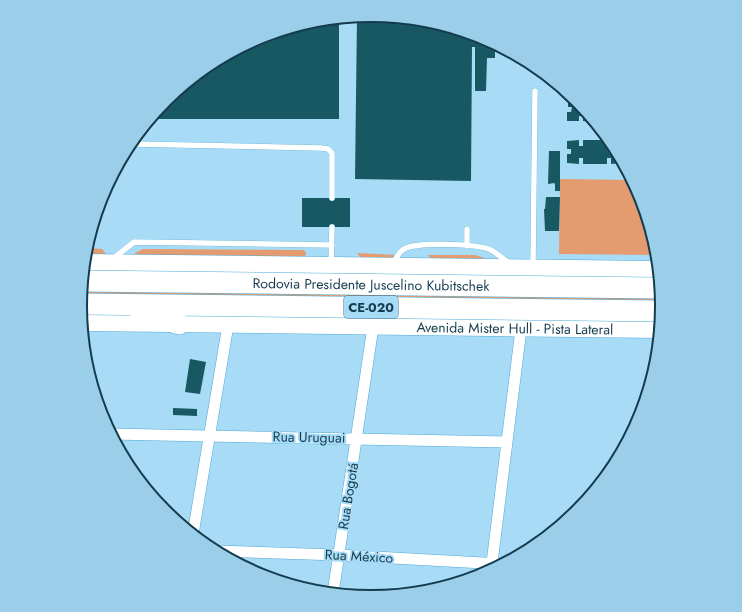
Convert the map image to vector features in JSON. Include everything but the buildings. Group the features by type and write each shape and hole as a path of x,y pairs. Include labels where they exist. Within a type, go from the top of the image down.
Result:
{"highway":[{"path":"89,273 112,271"},
{"name":"Rodovia Presidente Juscelino Kubitschek","path":"88,278 112,271 654,288"},
{"name":"Rodovia Presidente Juscelino Kubitschek","path":"87,304 655,311"},
{"path":"104,304 151,315 179,324"}],"main road":[{"path":"90,264 112,271 331,265 653,269"},
{"name":"Avenida Mister Hull - Pista Lateral","path":"88,323 654,330"}],"street":[{"path":"194,528 228,325"},
{"name":"Rua Bogotá","path":"334,588 373,327"},
{"path":"497,561 507,442 522,329"},
{"name":"Rua Uruguai","path":"117,434 507,442"},
{"name":"Rua México","path":"230,552 338,555 491,564"}],"lane":[{"path":"533,268 535,91"},
{"path":"138,144 328,149 332,153 332,198"},
{"path":"331,265 332,228"},
{"path":"466,229 467,246"},
{"path":"112,271 134,242 332,245"},
{"path":"393,266 397,256 406,248 428,245 467,246 490,250 516,268"}],"shaded area":[{"path":"560,179 626,180 640,215 651,255 559,254"},
{"path":"93,248 102,249 106,254 92,254"},
{"path":"143,249 303,250 306,252 305,258 135,256 135,253"},
{"path":"357,253 396,255 395,259 361,258"},
{"path":"428,255 475,255 487,259 432,260"},
{"path":"88,289 654,296 655,304 88,296"}]}
